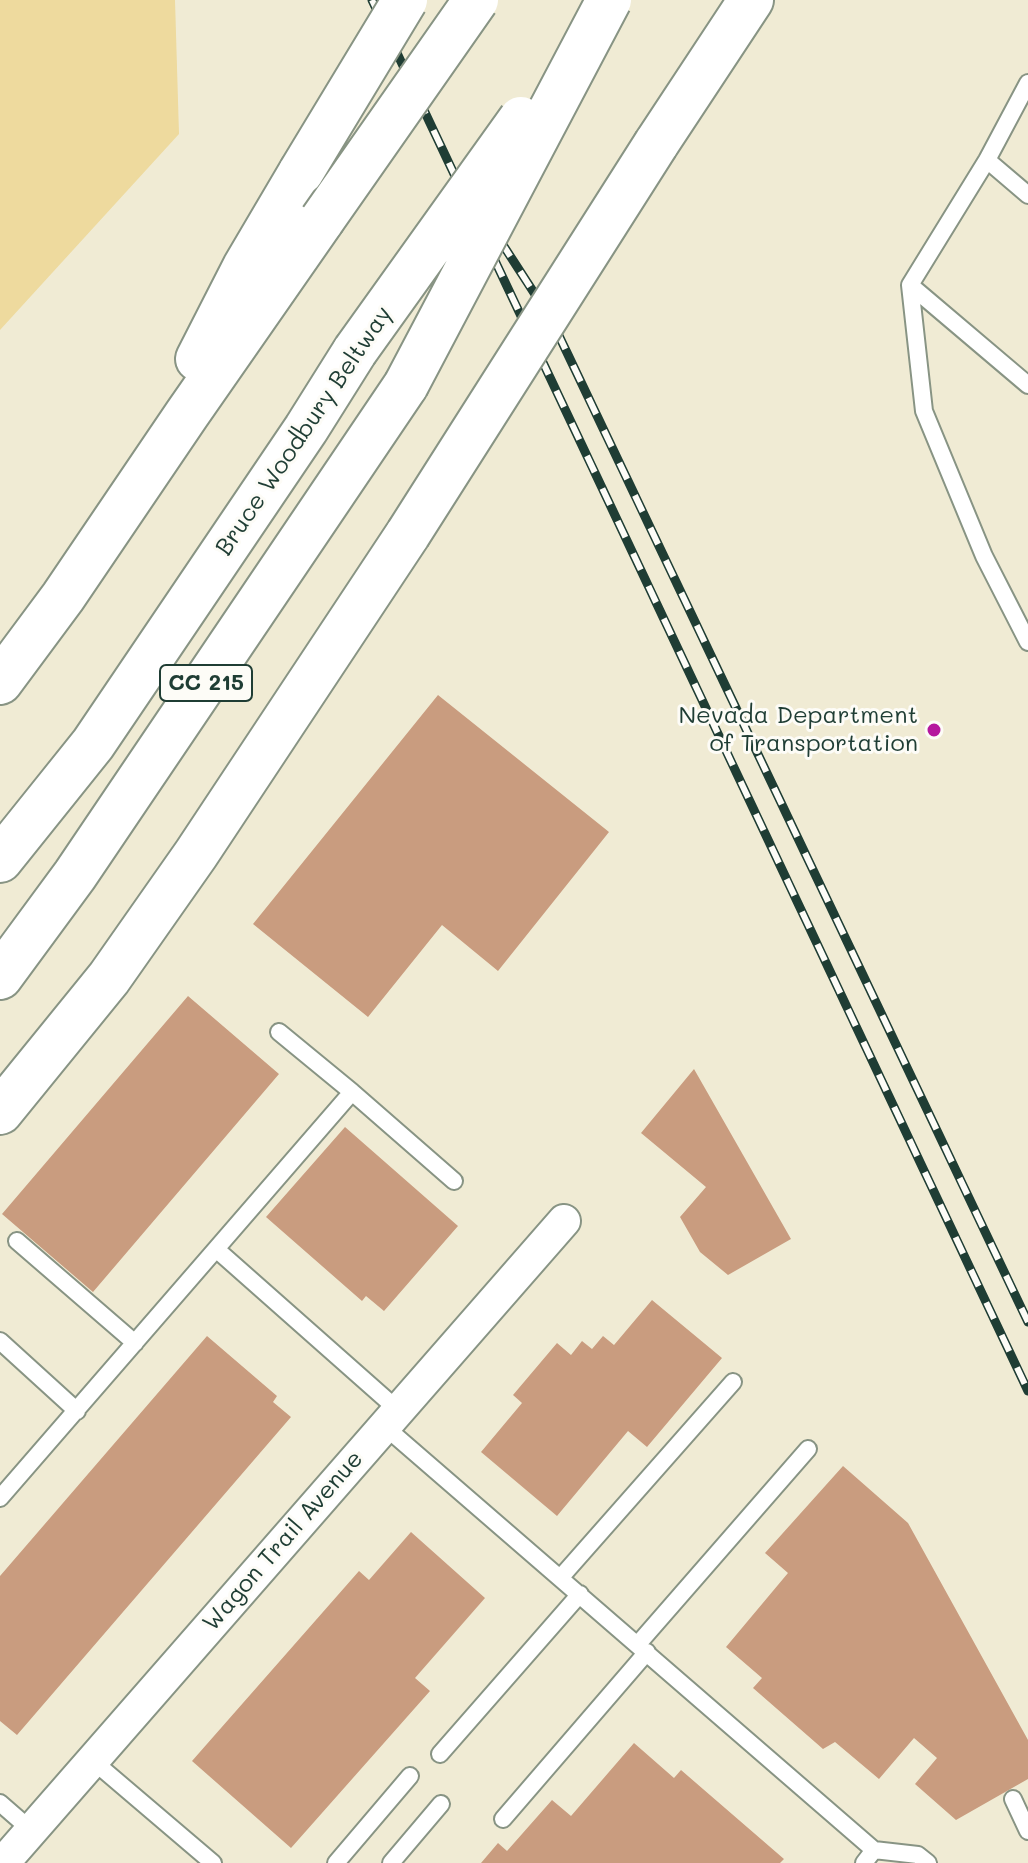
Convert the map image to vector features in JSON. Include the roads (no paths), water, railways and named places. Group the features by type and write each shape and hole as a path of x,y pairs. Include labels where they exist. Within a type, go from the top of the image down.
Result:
{"highway":[{"path":"113,525 245,267 405,0"},
{"path":"0,682 63,597 476,0"},
{"name":"Bruce Woodbury Beltway","path":"0,860 93,744 306,429 355,351 607,0"},
{"name":"CC 215","path":"0,977 110,824 406,385 607,0"},
{"path":"0,1112 109,978 196,854 408,534 751,0"}],"street":[{"name":"Wagon Trail Avenue","path":"3,1863 564,1221"}],"lane":[{"path":"1028,83 987,160 910,285 924,411 984,556 1028,642"},
{"path":"987,160 1028,195"},
{"path":"910,285 1028,385"},
{"path":"279,1032 454,1181"},
{"path":"0,1498 352,1092"},
{"path":"17,1241 135,1343"},
{"path":"216,1249 561,1577 869,1857 918,1855 928,1863"},
{"path":"0,1341 77,1411"},
{"path":"561,1577 733,1382"},
{"path":"503,1819 808,1449"},
{"path":"440,1754 580,1594"},
{"path":"92,1760 213,1863"},
{"path":"336,1863 410,1776"},
{"path":"1013,1799 1028,1831"},
{"path":"0,1803 31,1830"},
{"path":"391,1863 441,1804"}],"railway":[{"path":"372,0 1028,1391"},
{"path":"481,211 551,319 1028,1322"}],"place":[{"name":"Nevada Department of Transportation","path":"934,730"}]}
